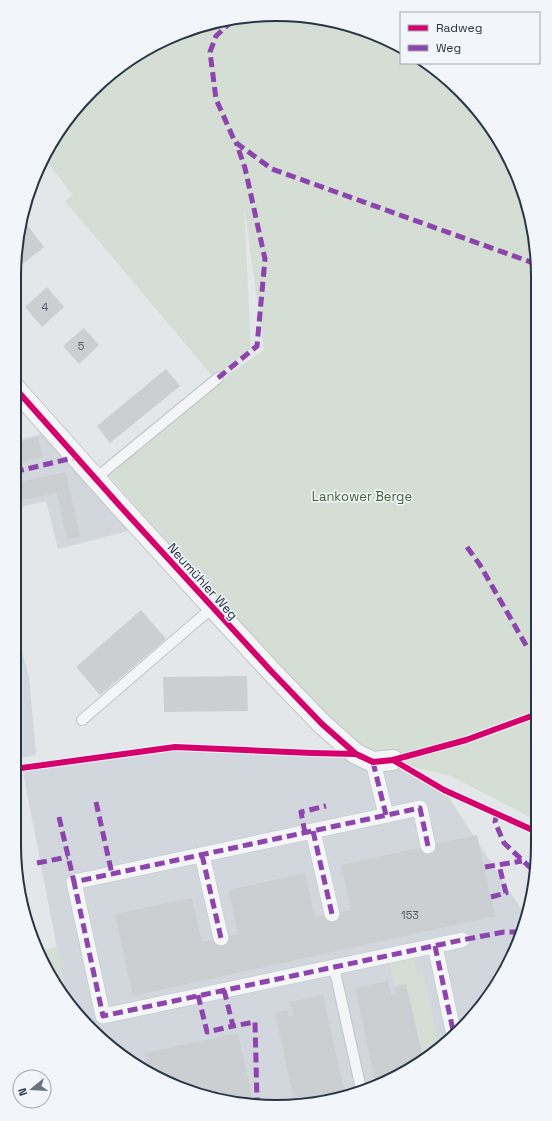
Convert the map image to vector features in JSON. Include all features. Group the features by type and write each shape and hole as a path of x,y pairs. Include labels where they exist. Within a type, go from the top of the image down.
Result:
{"street":[{"name":"Neumühler Weg","path":"21,395 271,671 322,724 356,754 373,762"},
{"path":"386,815 373,762 393,760"},
{"path":"428,846 420,808 74,882 103,1016 462,940"},
{"path":"314,831 332,914"},
{"path":"202,855 221,938"},
{"path":"435,946 453,1028"}],"lane":[{"path":"96,478 218,378"},
{"path":"82,720 213,607"},
{"path":"334,967 360,1085"}],"shaded area":[{"path":"53,431 140,528 58,549 46,501 21,507 21,439"},
{"path":"21,648 29,677 36,755 21,758"},
{"path":"175,747 356,754 399,764 444,790 522,910 512,943 488,987 468,1013 444,1037 404,1066 374,1081 326,1095 309,1098 276,1100 243,1098 226,1095 178,1081 148,1066 108,1037 84,1013 65,988 22,767"}],"green space":[{"name":"Lankower Berge","path":"276,21 309,23 342,30 374,40 400,53 400,64 418,64 444,84 468,108 488,134 512,178 522,210 529,243 531,276 531,818 451,776 375,758 316,708 108,475 181,408 264,350 244,207 251,348 214,378 65,201 73,195 47,162 64,134 84,108 108,84 134,64 163,47 178,40 210,30 243,23"},
{"path":"57,947 65,988 47,958 43,950"},
{"path":"412,951 418,976 424,975 438,1042 422,1054 406,984 394,987 388,956"}],"building":[{"path":"27,224 44,247 22,265 23,243"},
{"path":"47,287 64,307 42,327 25,307"},
{"path":"84,328 99,345 79,364 63,346"},
{"path":"166,369 180,386 110,443 97,426"},
{"path":"38,437 43,457 21,462 21,441"},
{"path":"66,472 80,537 67,539 57,493 21,501 21,482"},
{"path":"141,610 166,639 100,695 76,667"},
{"path":"247,676 248,711 164,712 163,677"},
{"path":"477,835 495,916 133,996 115,914 192,898 202,942 238,934 229,890 305,873 315,917 351,910 341,865"},
{"path":"388,981 391,995 396,994 394,987 406,984 422,1054 404,1066 375,1081 355,988"},
{"path":"323,995 344,1090 309,1098 294,1099 275,1013 287,1010 289,1017 293,1016 290,1002"},
{"path":"238,1033 252,1099 226,1095 178,1081 148,1066 145,1053"}],"marked path":[{"path":"227,26 216,36 210,52 216,99 235,142 272,169 530,262"},
{"path":"218,378 257,346 265,259 245,168 236,142"},
{"path":"21,470 77,457"},
{"path":"467,547 480,565 527,647"},
{"path":"373,762 386,815"},
{"path":"96,802 112,874"},
{"path":"305,833 301,812 326,806"},
{"path":"428,846 420,808 74,882 103,1016 462,940 504,932 515,932"},
{"path":"497,813 495,822 504,843 530,867"},
{"path":"59,817 74,882"},
{"path":"313,831 332,914"},
{"path":"202,855 221,938"},
{"path":"37,863 68,857"},
{"path":"485,867 522,861"},
{"path":"491,897 506,893 499,865"},
{"path":"435,946 453,1028"},
{"path":"224,990 233,1026 255,1022 257,1099"},
{"path":"198,995 207,1032 233,1026"}],"cycle path":[{"path":"21,395 120,506 271,671 322,724 356,754 373,762 393,760 466,740 531,716"},
{"path":"21,768 175,747 356,754"},
{"path":"393,760 444,790 531,829"}]}
